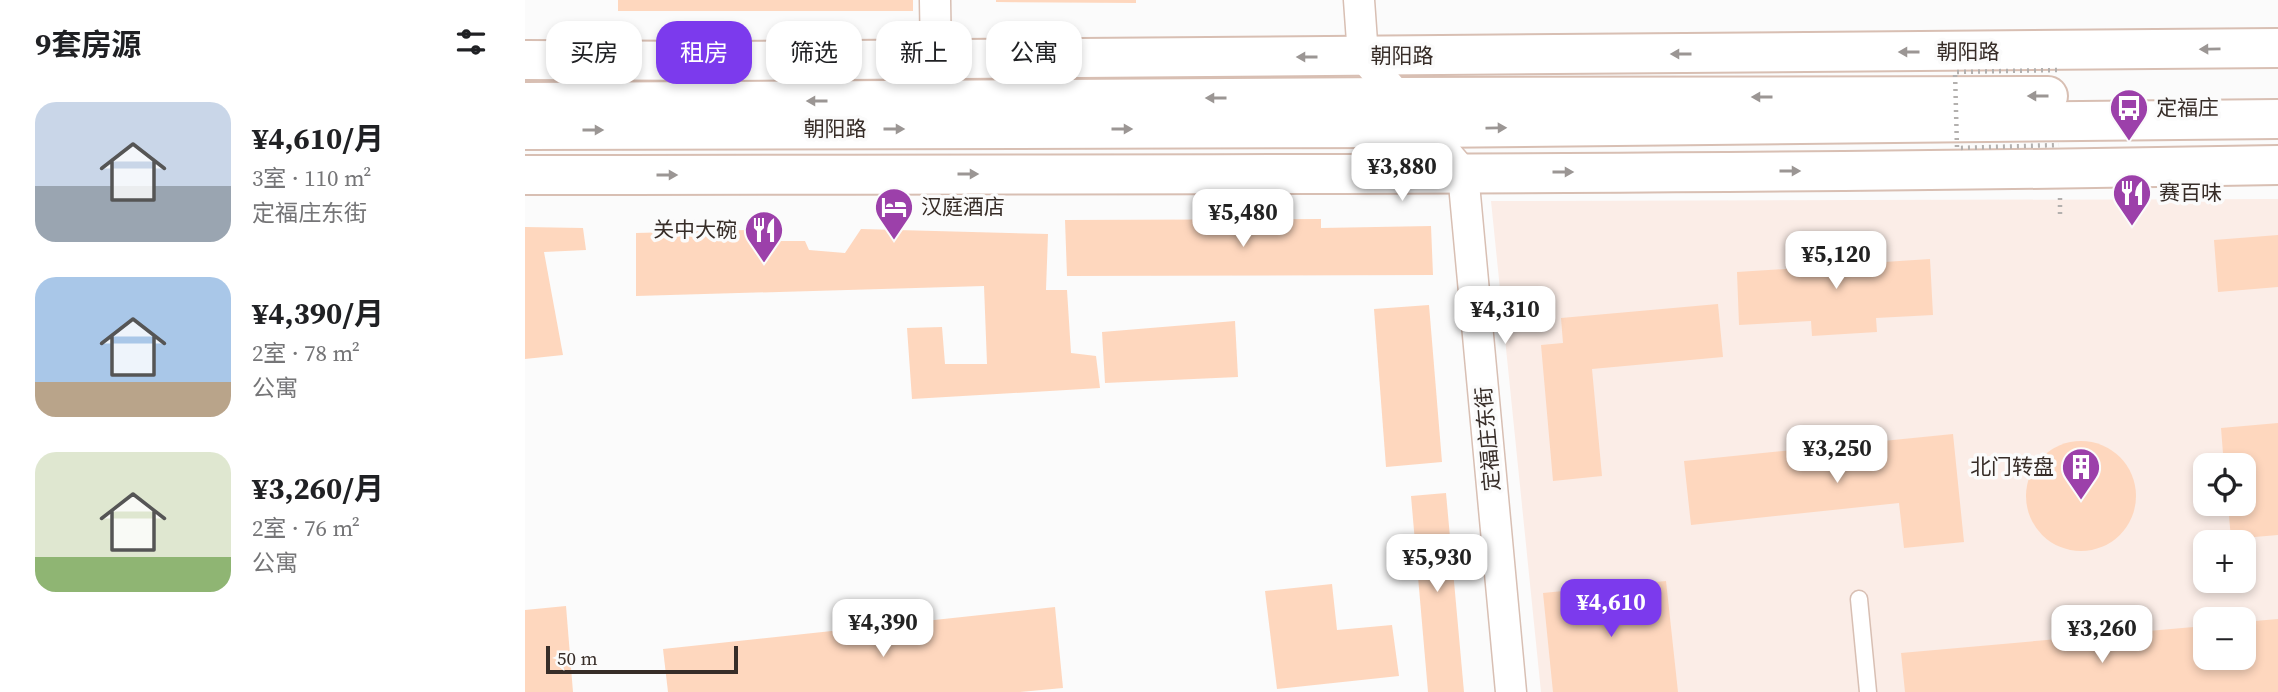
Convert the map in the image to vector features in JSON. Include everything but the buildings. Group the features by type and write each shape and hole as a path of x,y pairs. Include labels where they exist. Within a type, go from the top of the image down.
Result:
{"main road":[{"name":"朝阳路","path":"972,59 2278,48"},
{"name":"朝阳路","path":"525,60 876,59"},
{"name":"朝阳路","path":"525,102 2278,93"},
{"name":"朝阳路","path":"525,130 1425,128 2278,119"},
{"path":"525,175 1463,173 2278,165"}],"street":[{"path":"935,0 935,21"},
{"path":"1359,0 1363,56 1463,173"},
{"name":"定福庄东街","path":"1463,173 1511,692"}],"lane":[{"path":"1859,598 1868,692"}],"path":[{"path":"2057,70 1955,72 1957,148 2059,145"}],"shaded area":[{"path":"2278,199 2278,692 1541,692 1491,201"}],"place":[{"name":"定福庄","path":"2129,142"},
{"name":"赛百味","path":"2132,227"},
{"name":"汉庭酒店","path":"894,241"},
{"name":"关中大碗","path":"764,264"},
{"name":"北门转盘","path":"2081,501"}]}
